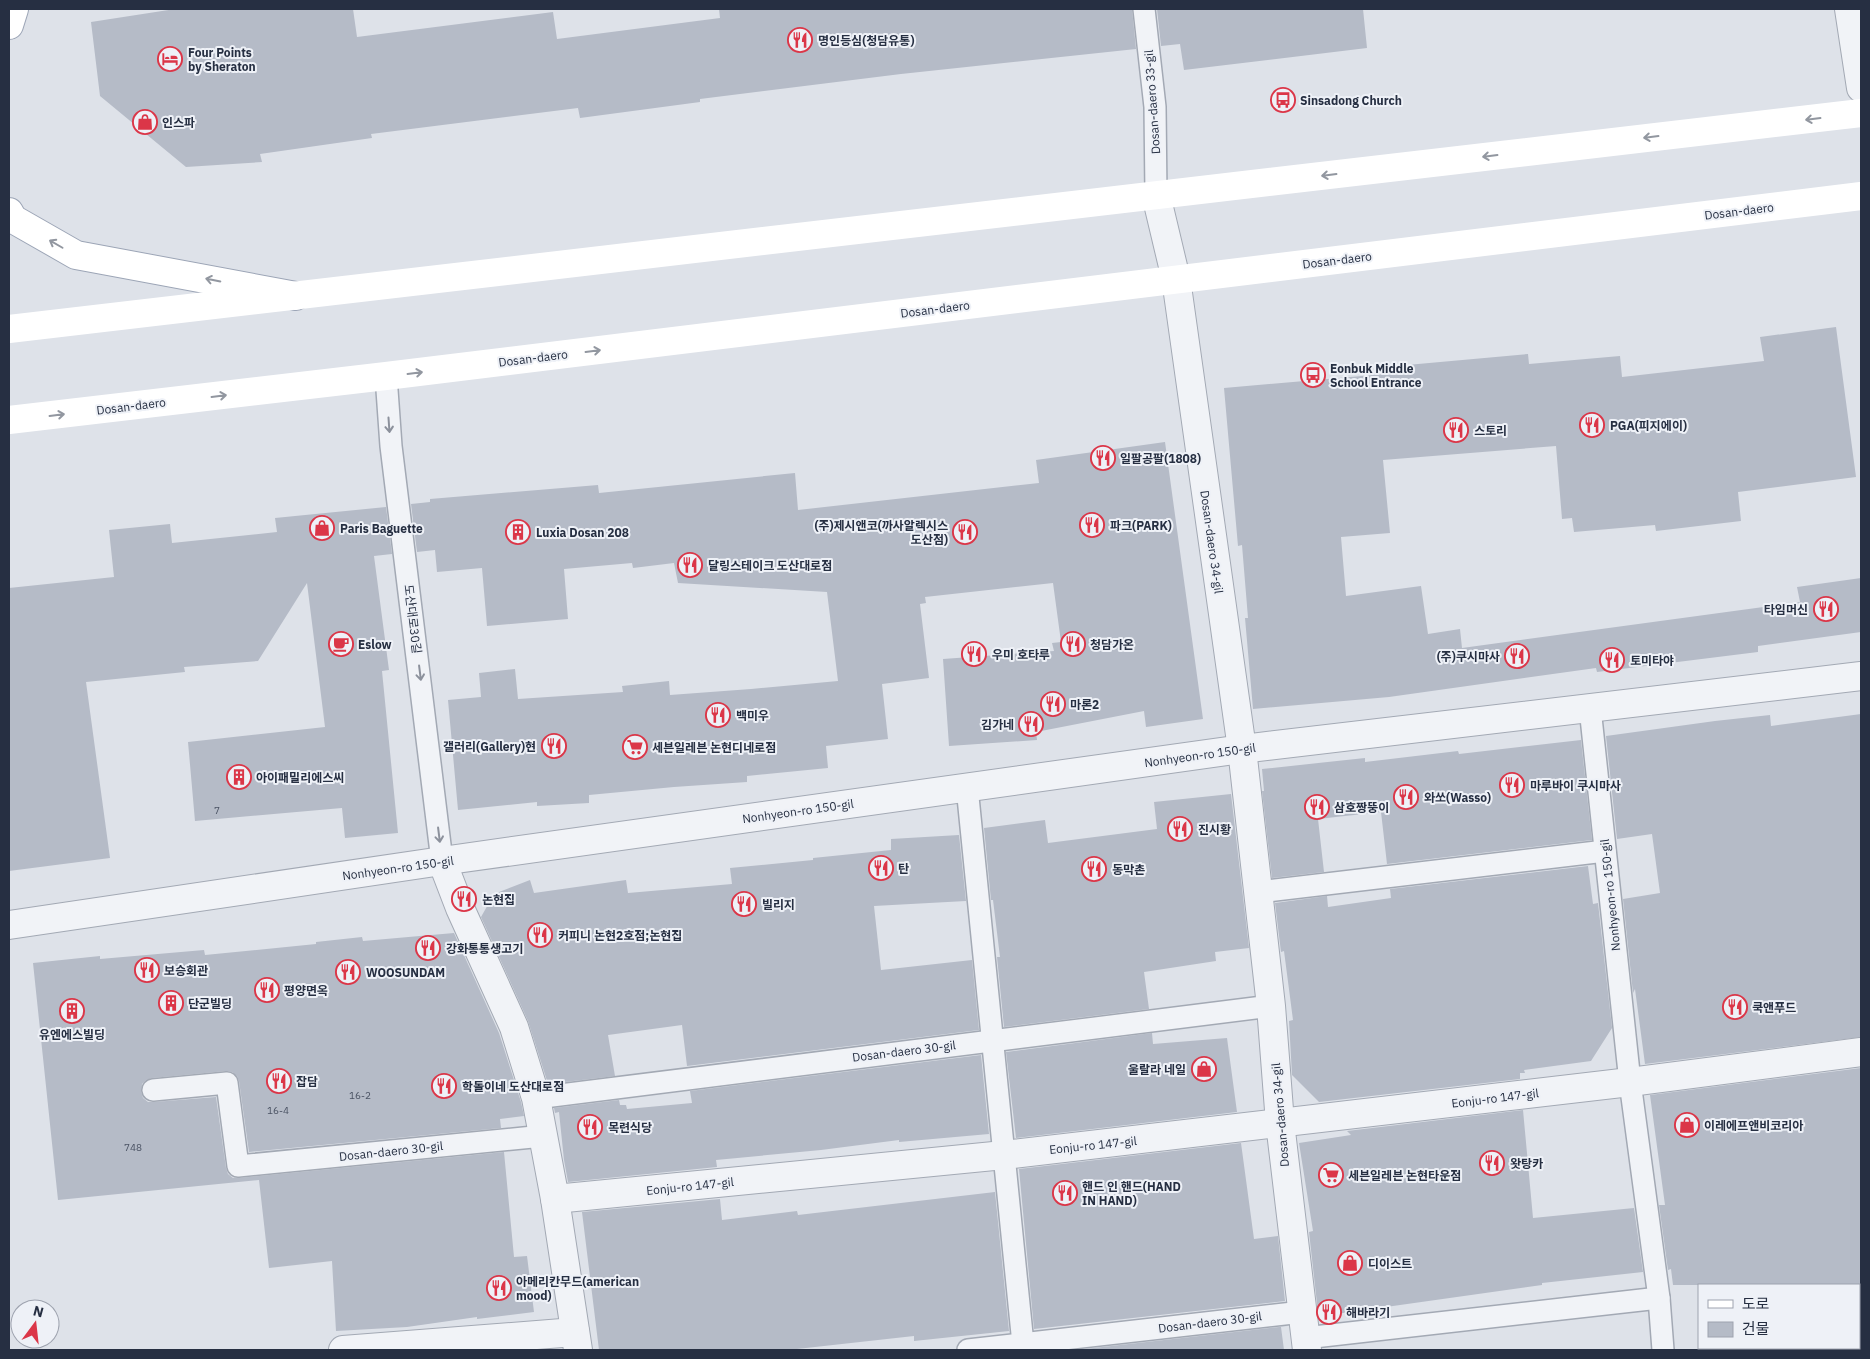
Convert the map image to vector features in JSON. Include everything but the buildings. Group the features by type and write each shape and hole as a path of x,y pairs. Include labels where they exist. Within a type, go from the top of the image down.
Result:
{"main road":[{"path":"9,25 14,9"},
{"path":"9,329 1861,113"},
{"name":"Dosan-daero","path":"9,420 386,376 1861,196"},
{"path":"9,212 13,219 76,255 296,296"}],"street":[{"path":"1849,9 1861,88"},
{"name":"Dosan-daero 34-gil","path":"1156,195 1176,280 1242,749 1271,1006 1280,1123 1305,1333"},
{"name":"Nonhyeon-ro 150-gil","path":"9,925 442,861 1242,749 1861,676"},
{"path":"343,1350 576,1341 555,1199 536,1098 514,1028 460,908 442,861"},
{"name":"Eonju-ro 147-gil","path":"555,1199 1004,1155 1630,1082 1861,1052"}],"lane":[{"name":"Dosan-daero 33-gil","path":"1144,9 1155,107 1156,195"},
{"name":"도산대로30길","path":"386,376 391,446 442,861"},
{"name":"Nonhyeon-ro 150-gil","path":"1590,708 1630,1082"},
{"path":"967,787 1023,1344"},
{"path":"1258,892 1605,851"},
{"name":"Dosan-daero 30-gil","path":"536,1098 1271,1006"},
{"path":"1630,1082 1659,1298 1663,1350"},
{"name":"Dosan-daero 30-gil","path":"153,1090 227,1083 238,1166 544,1136"},
{"path":"1305,1333 1659,1298"},
{"name":"Dosan-daero 30-gil","path":"968,1350 1023,1344 1305,1333"}],"place":[{"name":"명인등심(청담유통)","path":"800,40"},
{"name":"Four Points by Sheraton","path":"170,59"},
{"name":"Sinsadong Church","path":"1283,100"},
{"name":"인스파","path":"145,122"},
{"name":"Eonbuk Middle School Entrance","path":"1313,375"},
{"name":"PGA(피지에이)","path":"1592,425"},
{"name":"스토리","path":"1456,430"},
{"name":"일팔공팔(1808)","path":"1103,458"},
{"name":"파크(PARK)","path":"1092,525"},
{"name":"Paris Baguette","path":"322,528"},
{"name":"Luxia Dosan 208","path":"518,532"},
{"name":"(주)제시앤코(까사알렉시스 도산점)","path":"965,532"},
{"name":"달링스테이크 도산대로점","path":"690,565"},
{"name":"타임머신","path":"1826,609"},
{"name":"Eslow","path":"341,644"},
{"name":"청담가온","path":"1073,644"},
{"name":"우미 호타루","path":"974,654"},
{"name":"(주)쿠시마사","path":"1517,656"},
{"name":"토미타야","path":"1612,660"},
{"name":"마론2","path":"1053,704"},
{"name":"백미우","path":"718,715"},
{"name":"김가네","path":"1031,724"},
{"name":"갤러리(Gallery)현","path":"554,746"},
{"name":"세븐일레븐 논현디네로점","path":"635,747"},
{"name":"아이패밀리에스씨","path":"239,777"},
{"name":"마루바이 쿠시마사","path":"1512,785"},
{"name":"와쏘(Wasso)","path":"1406,797"},
{"name":"삼호짱뚱이","path":"1317,807"},
{"name":"진시황","path":"1180,829"},
{"name":"탄","path":"881,868"},
{"name":"동막촌","path":"1094,869"},
{"name":"논현집","path":"464,899"},
{"name":"빌리지","path":"744,904"},
{"name":"커피니 논현2호점;논현집","path":"540,935"},
{"name":"강화통통생고기","path":"428,948"},
{"name":"보승회관","path":"147,970"},
{"name":"WOOSUNDAM","path":"348,972"},
{"name":"평양면옥","path":"267,990"},
{"name":"단군빌딩","path":"171,1003"},
{"name":"쿡앤푸드","path":"1735,1007"},
{"name":"유엔에스빌딩","path":"72,1011"},
{"name":"울랄라 네일","path":"1204,1069"},
{"name":"잡담","path":"279,1081"},
{"name":"학돌이네 도산대로점","path":"444,1086"},
{"name":"이레에프앤비코리아","path":"1687,1125"},
{"name":"목련식당","path":"590,1127"},
{"name":"왓탕카","path":"1492,1163"},
{"name":"세븐일레븐 논현타운점","path":"1331,1175"},
{"name":"핸드 인 핸드(HAND IN HAND)","path":"1065,1193"},
{"name":"디이스트","path":"1350,1263"},
{"name":"아메리칸무드(american mood)","path":"499,1288"},
{"name":"해바라기","path":"1329,1312"}]}
